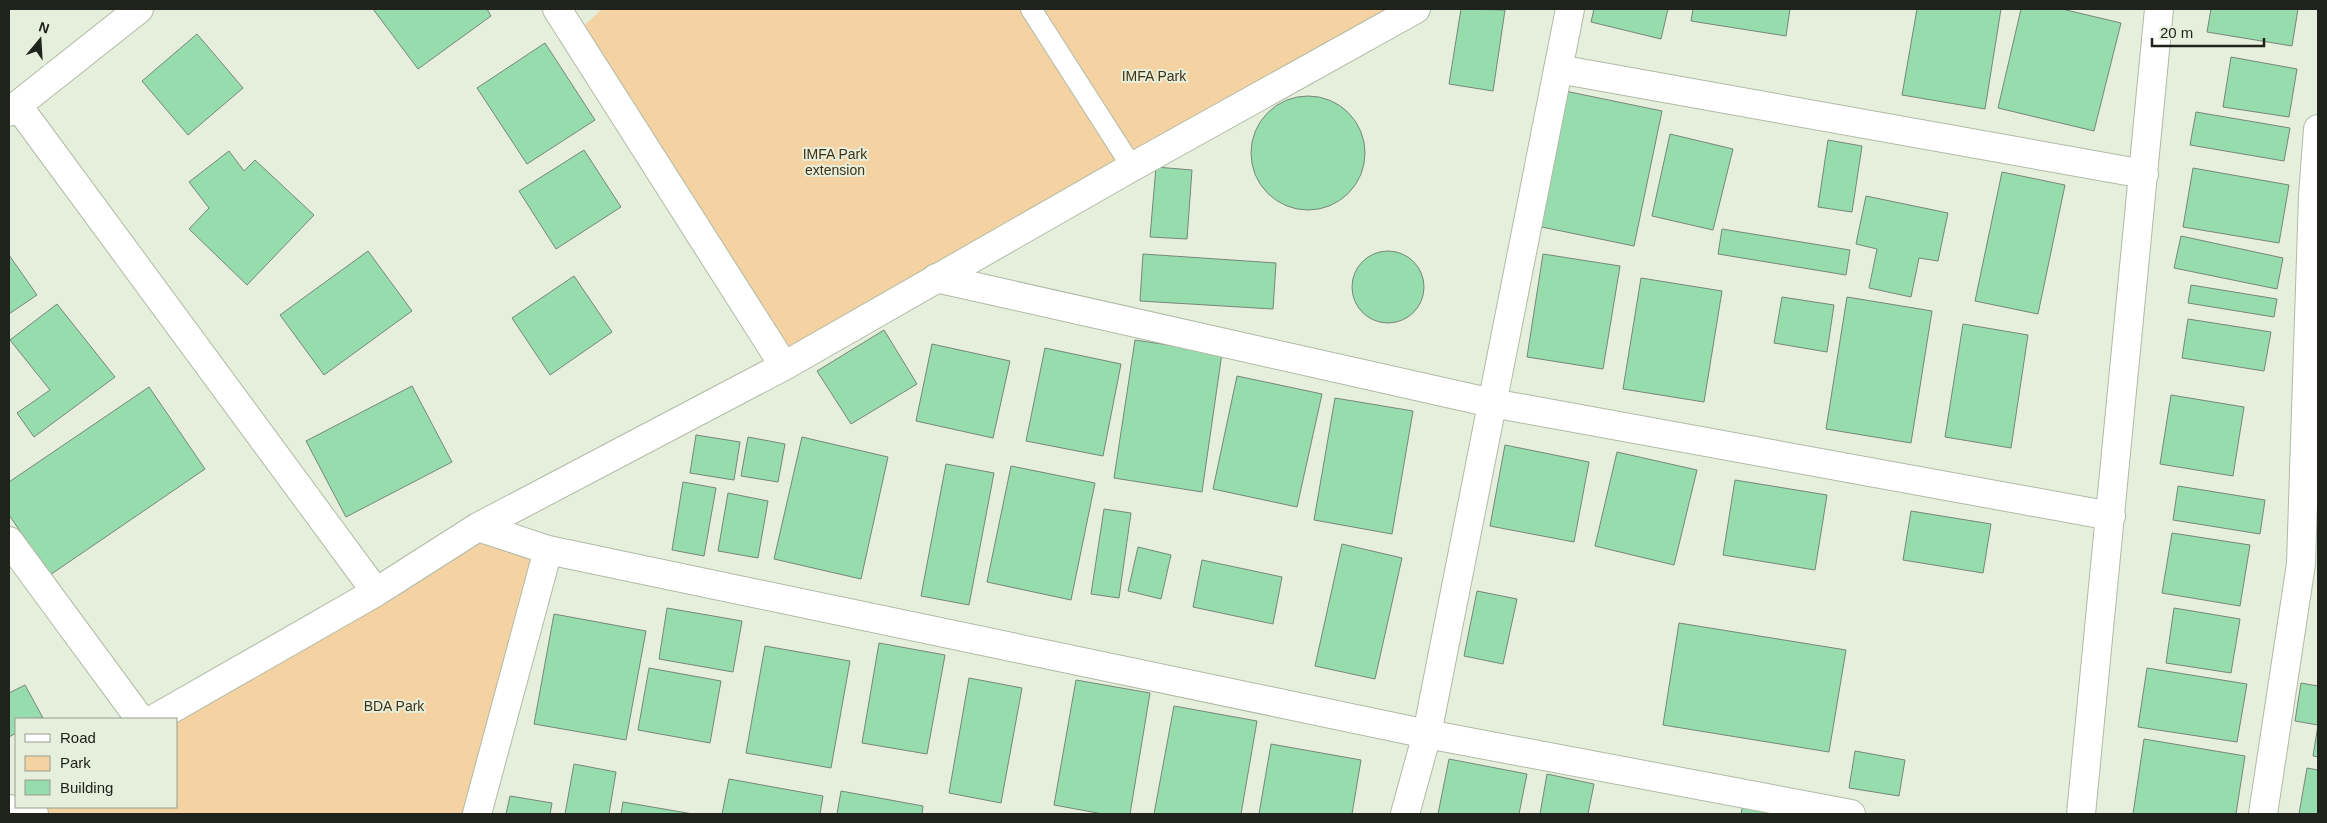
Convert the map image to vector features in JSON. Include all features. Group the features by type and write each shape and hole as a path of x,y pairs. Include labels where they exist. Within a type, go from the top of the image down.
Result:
{"street":[{"path":"139,9 13,109 376,592"},
{"path":"557,9 784,366"},
{"path":"156,718 376,592 478,527 784,366 1132,167 1416,9"},
{"path":"1405,814 1427,734 1570,9"},
{"path":"2081,814 2159,9"},
{"path":"1558,69 2144,174"},
{"path":"2263,814 2300,564 2313,196 2318,129"},
{"path":"936,278 1492,402 2111,516"},
{"path":"478,527 548,550 1427,734 1851,814"},
{"path":"9,541 139,718"},
{"path":"477,814 548,550"},
{"path":"9,809 34,814"}],"lane":[{"path":"1031,9 1132,167"}],"green space":[{"name":"IMFA Park extension","path":"602,9 1399,9 784,366 574,35"},
{"name":"BDA Park","path":"478,527 548,550 477,814 34,814 19,808 178,808 178,718"}],"building":[{"path":"373,9 487,9 491,16 418,69"},
{"path":"1461,9 1505,10 1493,91 1449,84"},
{"path":"1594,9 1668,9 1661,39 1591,22"},
{"path":"1693,9 1790,9 1786,36 1691,21"},
{"path":"1917,9 2001,9 1985,109 1902,95"},
{"path":"2021,9 2062,9 2121,23 2094,131 1998,108"},
{"path":"2211,9 2298,9 2292,46 2207,32"},
{"path":"197,34 243,88 188,135 142,81"},
{"path":"545,43 595,120 527,164 477,88"},
{"path":"2231,57 2297,69 2289,117 2223,107"},
{"path":"1565,91 1662,111 1634,246 1537,226"},
{"path":"1308,96 1330,100 1349,112 1361,131 1365,153 1361,175 1349,194 1330,206 1308,210 1286,206 1267,194 1255,175 1251,153 1255,131 1267,112 1286,100"},
{"path":"2196,112 2290,128 2284,161 2190,145"},
{"path":"1670,134 1733,149 1713,230 1652,216"},
{"path":"1828,140 1862,146 1852,212 1818,207"},
{"path":"584,150 621,207 556,249 519,191"},
{"path":"229,151 244,171 255,160 314,215 247,285 189,229 209,208 189,182"},
{"path":"1156,167 1192,170 1187,239 1150,237"},
{"path":"2193,168 2289,185 2279,243 2183,227"},
{"path":"2002,172 2065,185 2038,314 1975,301"},
{"path":"1866,196 1948,213 1938,261 1919,258 1911,297 1869,288 1877,249 1856,244"},
{"path":"1722,229 1850,250 1846,275 1718,254"},
{"path":"2181,236 2283,258 2277,289 2174,268"},
{"path":"368,251 412,311 324,375 280,315"},
{"path":"1395,251 1414,261 1422,273 1424,287 1422,301 1414,313 1402,321 1381,323 1362,313 1354,301 1352,280 1362,261 1374,253"},
{"path":"1143,254 1276,263 1273,309 1140,301"},
{"path":"1543,254 1620,266 1603,369 1527,357"},
{"path":"9,255 37,295 9,314"},
{"path":"574,276 612,332 550,375 512,318"},
{"path":"1641,278 1722,291 1704,402 1623,389"},
{"path":"2191,285 2277,299 2274,317 2188,303"},
{"path":"1782,297 1834,305 1827,352 1774,343"},
{"path":"1847,297 1932,311 1911,443 1826,429"},
{"path":"57,304 115,377 34,437 17,413 50,390 10,340"},
{"path":"2188,319 2271,332 2264,371 2182,358"},
{"path":"1963,324 2028,335 2011,448 1945,437"},
{"path":"884,330 917,384 851,424 817,371"},
{"path":"1135,340 1222,353 1202,492 1114,478"},
{"path":"932,344 1010,361 993,438 916,421"},
{"path":"1045,348 1121,364 1103,456 1026,441"},
{"path":"1237,376 1322,394 1297,507 1213,489"},
{"path":"412,386 452,462 346,517 306,441"},
{"path":"149,387 205,469 50,575 9,515 9,482"},
{"path":"2171,395 2244,407 2233,476 2160,464"},
{"path":"1335,398 1413,411 1392,534 1314,520"},
{"path":"696,435 740,442 734,480 690,473"},
{"path":"748,437 785,444 778,482 741,476"},
{"path":"802,437 888,457 861,579 774,559"},
{"path":"1505,445 1589,462 1574,542 1490,526"},
{"path":"1617,452 1697,470 1674,565 1595,546"},
{"path":"946,464 994,473 969,605 921,596"},
{"path":"1011,466 1095,483 1071,600 987,582"},
{"path":"1735,480 1827,495 1815,570 1723,555"},
{"path":"683,482 716,488 704,556 672,550"},
{"path":"2178,486 2265,500 2260,534 2173,520"},
{"path":"728,493 768,501 758,558 718,551"},
{"path":"1104,509 1131,513 1119,598 1091,594"},
{"path":"1911,511 1991,524 1983,573 1903,560"},
{"path":"2172,533 2250,545 2240,606 2162,593"},
{"path":"1342,544 1402,558 1375,679 1315,666"},
{"path":"1138,547 1171,555 1161,599 1128,591"},
{"path":"1202,560 1282,577 1273,624 1193,607"},
{"path":"1477,591 1517,599 1503,664 1464,656"},
{"path":"667,608 742,621 733,672 659,659"},
{"path":"2174,608 2240,619 2231,673 2166,663"},
{"path":"554,614 646,631 626,740 534,724"},
{"path":"1679,623 1846,650 1829,752 1663,725"},
{"path":"879,643 945,655 927,754 862,743"},
{"path":"765,646 850,661 831,768 746,753"},
{"path":"649,668 721,681 710,743 638,730"},
{"path":"2147,668 2247,684 2237,742 2138,727"},
{"path":"969,678 1022,688 1001,803 949,793"},
{"path":"1076,680 1150,693 1130,814 1103,814 1054,805"},
{"path":"2301,683 2318,686 2318,725 2295,721"},
{"path":"25,685 43,718 15,718 15,734 9,737 9,693"},
{"path":"1174,706 1257,721 1241,814 1154,814"},
{"path":"2318,725 2318,757 2313,756"},
{"path":"2144,739 2245,756 2236,814 2133,814"},
{"path":"1271,744 1361,760 1352,814 1259,814"},
{"path":"1855,751 1905,760 1899,796 1849,788"},
{"path":"1449,759 1527,774 1519,814 1438,814"},
{"path":"574,764 616,772 609,814 565,814"},
{"path":"2307,768 2318,770 2318,814 2299,814"},
{"path":"1547,774 1594,784 1588,814 1540,814"},
{"path":"729,779 823,796 820,814 722,814"},
{"path":"841,791 923,806 922,814 837,814"},
{"path":"510,796 552,803 550,814 506,814"},
{"path":"623,802 693,814 621,814"},
{"path":"1743,804 1799,814 1741,814"}],"park label":[{"name":"IMFA Park","path":"1154,76"}]}
